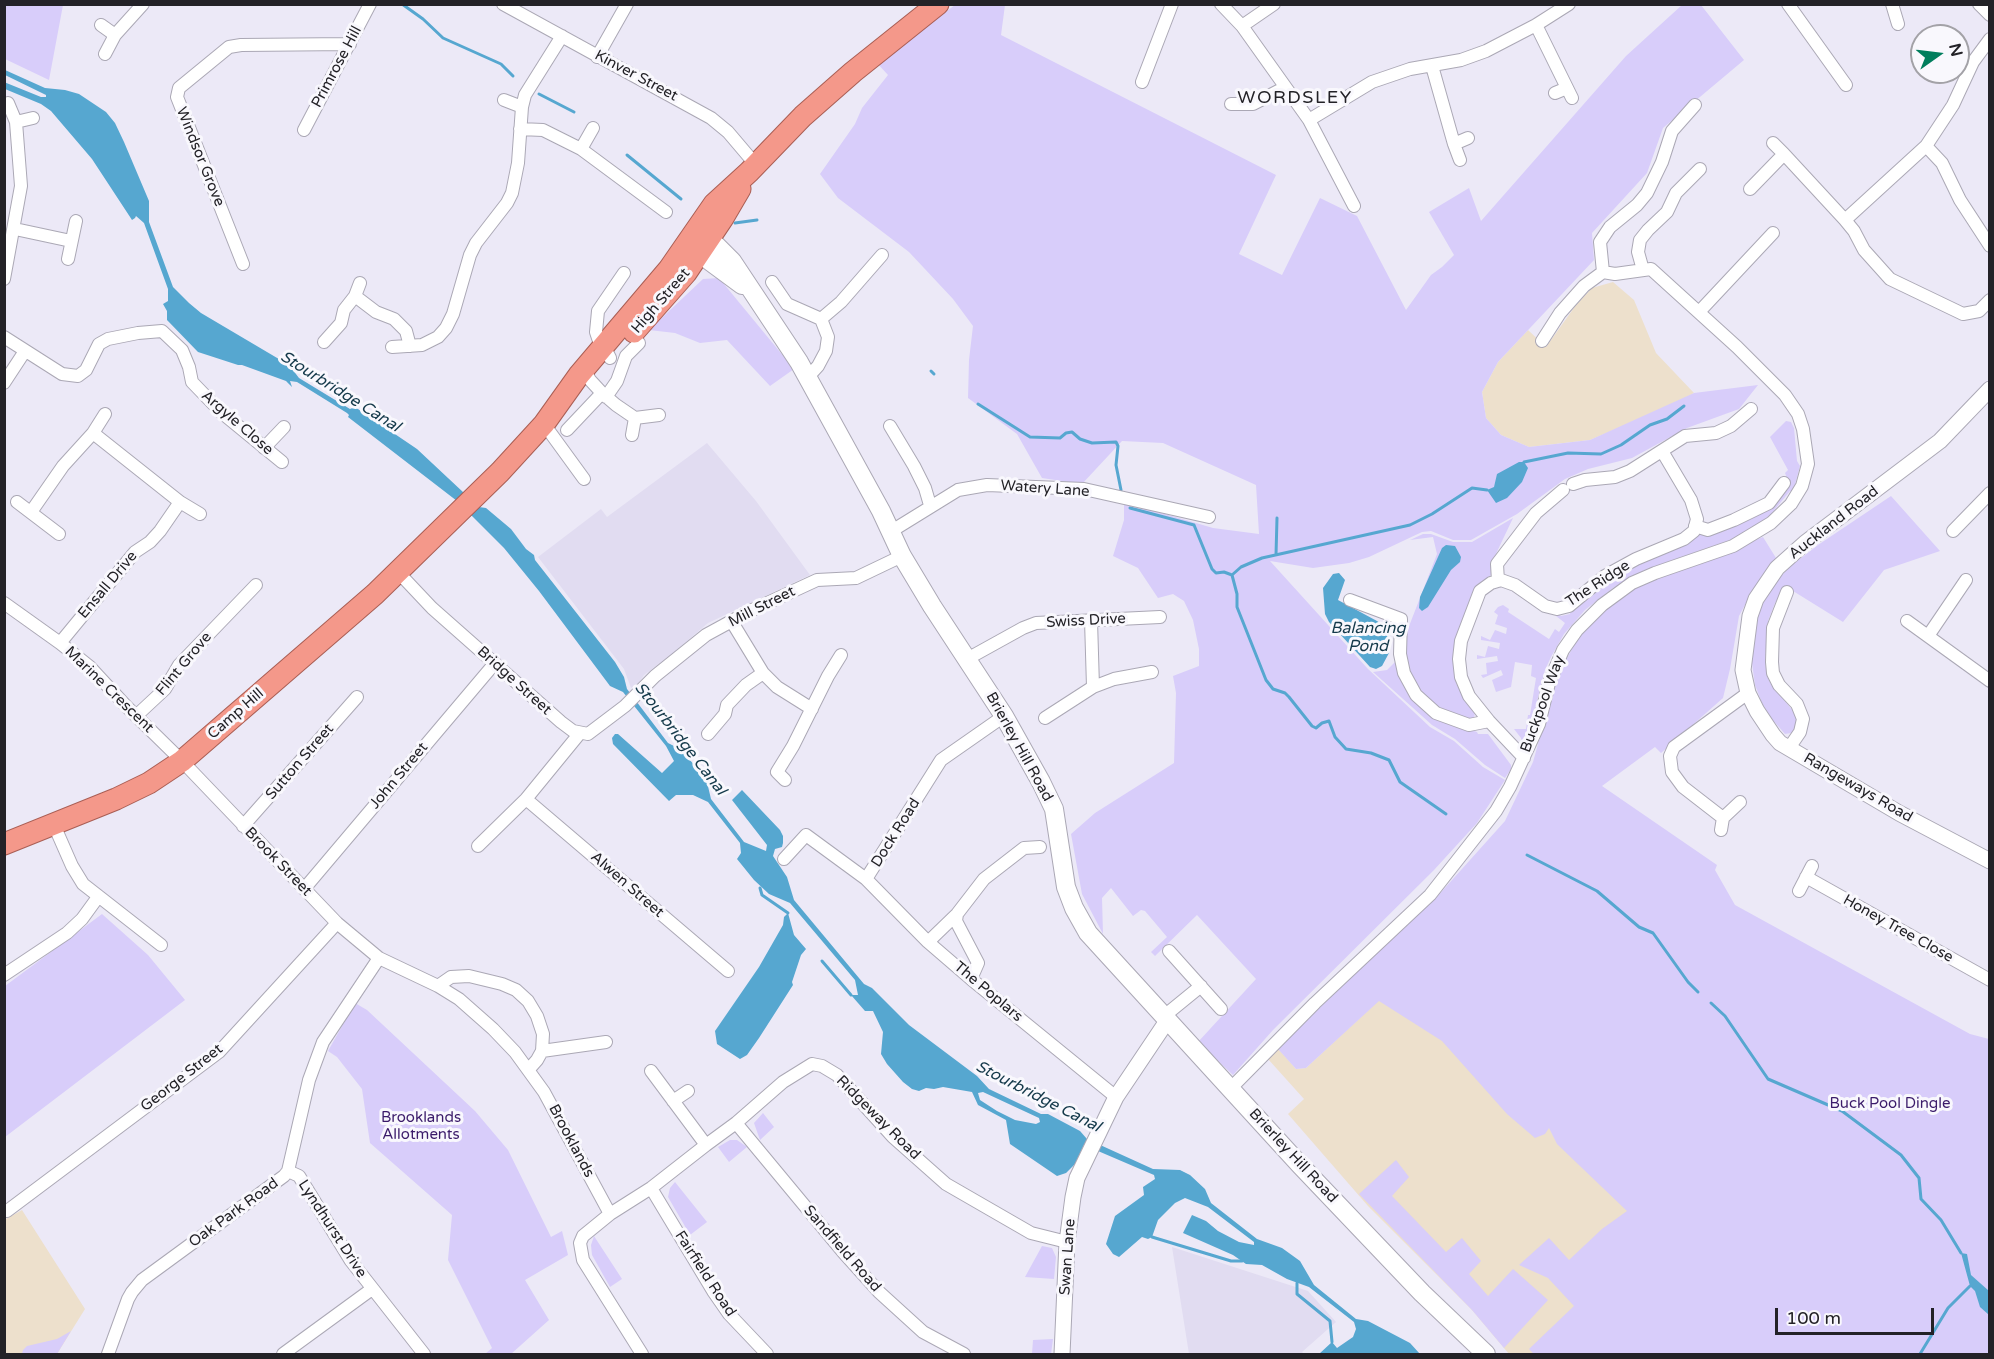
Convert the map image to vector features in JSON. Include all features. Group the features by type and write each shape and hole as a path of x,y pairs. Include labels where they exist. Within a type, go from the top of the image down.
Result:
{"highway":[{"name":"High Street","path":"607,352 635,339 684,277 700,243 714,204 752,169 803,116 853,72 938,4"},
{"name":"High Street","path":"398,572 501,472 548,419 591,385 607,352 669,269 700,243"},
{"name":"Camp Hill","path":"54,825 149,783 182,761 398,572"},
{"path":"4,844 54,825"}],"main road":[{"name":"Brierley Hill Road","path":"700,243 732,261 804,370 891,531 902,556 1004,716 1054,809 1066,887 1074,908 1088,933 1337,1204 1422,1293 1486,1354"}],"street":[{"path":"105,54 115,35 143,4"},
{"name":"Primrose Hill","path":"304,130 370,4"},
{"name":"Kinver Street","path":"503,4 711,118 728,132 752,169"},
{"path":"597,57 627,4"},
{"path":"1142,82 1167,32 1172,4"},
{"path":"1221,4 1242,26 1309,120 1354,206"},
{"path":"1242,26 1274,4"},
{"path":"1309,120 1372,82 1410,69 1461,60 1485,51 1536,25 1569,4"},
{"path":"1788,4 1846,85"},
{"path":"1892,4 1898,24"},
{"path":"1979,4 1989,15"},
{"path":"101,25 115,35"},
{"path":"1536,25 1570,93 1555,93"},
{"path":"392,347 422,345 438,337 453,314 470,255 512,193 518,163 525,95 562,36"},
{"path":"1845,220 1926,146 1953,105 1973,62 1988,43"},
{"name":"Windsor Grove","path":"243,264 177,97 178,88 229,47 350,44"},
{"path":"1432,66 1460,160"},
{"path":"1231,104 1254,107 1284,88"},
{"path":"504,100 522,107"},
{"path":"4,279 15,229 21,186 16,122 8,103"},
{"path":"1609,273 1600,242 1610,227 1637,205 1647,193 1669,144 1672,131 1695,105"},
{"path":"16,122 33,118"},
{"path":"581,149 593,128"},
{"path":"520,129 543,130 581,149 666,212"},
{"path":"1454,144 1468,138"},
{"path":"1773,143 1845,220 1864,250 1890,279 1963,314 1979,311 1989,300"},
{"path":"1926,146 1942,163 1960,200 1989,246"},
{"path":"1750,189 1784,154"},
{"path":"1542,341 1560,313 1584,286 1609,273 1642,270 1638,252 1640,240 1667,212 1676,194 1700,169"},
{"path":"68,259 76,221"},
{"path":"15,229 71,241"},
{"path":"1699,312 1773,233"},
{"path":"821,319 841,302 882,255"},
{"name":"Buckpool Way","path":"1231,1088 1315,1003 1430,895 1496,811 1539,724 1549,683 1563,650 1577,630 1632,583 1733,546 1755,534 1781,515 1802,486 1808,464 1803,429 1798,414 1785,395 1759,368 1651,269 1642,270"},
{"path":"607,352 598,341 596,332 598,311 624,273"},
{"path":"772,282 787,304 821,319 828,337 823,356 804,370"},
{"path":"324,342 341,322 344,310 355,296 360,283"},
{"path":"355,296 376,312 394,319 406,331 410,346"},
{"path":"397,310 402,328"},
{"name":"Argyle Close","path":"4,337 62,374 78,376 86,370 99,344 108,339 162,331 182,350 192,382 221,412 282,462"},
{"path":"591,385 617,381 635,339"},
{"path":"4,383 25,351"},
{"path":"591,385 635,418 659,415"},
{"path":"567,430 586,408 591,385"},
{"name":"Auckland Road","path":"1748,693 1743,670 1749,616 1756,599 1777,568 1805,543 1940,441 1989,389"},
{"path":"1524,758 1469,696 1461,677 1459,659 1461,641 1480,591 1498,581 1497,564 1536,513 1568,487 1585,480 1615,477 1685,436 1716,433 1731,426 1751,409"},
{"path":"31,512 63,466 93,433 105,414"},
{"path":"632,435 635,418"},
{"path":"548,419 584,478"},
{"path":"890,426 914,466 925,488 930,505"},
{"path":"264,448 284,427"},
{"path":"93,433 180,502 200,514"},
{"path":"1662,451 1691,500 1697,519 1695,526 1708,530 1769,502 1784,483"},
{"name":"Watery Lane","path":"891,531 930,505 958,490 987,485 1084,489 1209,517"},
{"path":"1953,531 1989,493"},
{"path":"17,502 59,534"},
{"name":"Ensall Drive","path":"60,643 135,552 150,542 160,531 180,502"},
{"name":"The Ridge","path":"1498,581 1515,585 1545,606 1557,609 1569,606 1605,576 1684,539 1694,531 1695,526"},
{"name":"Mill Street","path":"580,733 588,734 625,706 655,676 706,635 750,611 817,580 856,578 902,556"},
{"name":"Bridge Street","path":"398,572 432,608 561,722 580,733"},
{"path":"1928,636 1965,580"},
{"name":"Flint Grove","path":"136,716 165,688 179,665 256,585"},
{"path":"1787,592 1773,628 1772,662 1773,673 1779,685 1797,704 1802,714 1800,732 1789,748"},
{"path":"1350,600 1401,619 1400,654 1404,673 1416,695 1436,713 1469,725 1489,721"},
{"name":"Marine Crescent","path":"4,603 90,667 182,761"},
{"name":"Swiss Drive","path":"967,659 1023,628 1036,624 1160,617"},
{"path":"1091,620 1093,687"},
{"path":"1907,621 1989,681"},
{"path":"732,622 763,673 777,687 812,710"},
{"path":"785,780 777,772 841,655"},
{"name":"John Street","path":"304,889 495,663"},
{"path":"1045,718 1093,687 1114,679 1152,672"},
{"path":"708,734 725,714 722,702 763,673"},
{"path":"1740,802 1722,824 1683,787 1672,772 1670,756 1674,747 1748,693"},
{"name":"Rangeways Road","path":"1748,693 1773,735 1789,748 1899,813 1989,861"},
{"name":"Sutton Street","path":"243,826 357,697"},
{"name":"Dock Road","path":"783,859 806,835 866,879 941,760 1004,716"},
{"path":"478,846 526,799 580,733"},
{"name":"Brook Street","path":"182,761 337,923 379,958"},
{"name":"Alwen Street","path":"526,799 728,971"},
{"path":"54,825 72,866 83,884 161,945"},
{"path":"928,942 957,914 984,879 1024,848 1040,847"},
{"name":"Honey Tree Close","path":"1799,891 1809,872 1989,980"},
{"name":"The Poplars","path":"866,879 928,942 1116,1097"},
{"path":"4,975 67,933 82,919 99,897"},
{"path":"957,914 956,921 978,963 971,979"},
{"name":"George Street","path":"7,1211 219,1052 337,923"},
{"path":"1168,951 1221,1009"},
{"name":"Brooklands","path":"379,958 438,986 472,1010 515,1052 544,1092 610,1214"},
{"name":"Oak Park Road","path":"108,1354 128,1299 142,1280 288,1171 309,1080 322,1042 379,958"},
{"path":"438,986 451,977 470,976 516,990 528,1001 537,1016 543,1034 542,1051 529,1069"},
{"path":"1116,1097 1165,1019 1201,986"},
{"path":"542,1051 606,1042"},
{"name":"Ridgeway Road","path":"642,1354 583,1260 580,1243 583,1236 610,1214 651,1188 736,1123 783,1083 812,1064 822,1066 837,1075 893,1137 946,1184 1031,1233 1067,1242"},
{"path":"651,1071 706,1144"},
{"path":"672,1101 688,1091"},
{"name":"Swan Lane","path":"1062,1354 1067,1242 1073,1197 1084,1161 1116,1097"},
{"name":"Sandfield Road","path":"736,1123 879,1292 923,1332 964,1354"},
{"name":"Lyndhurst Drive","path":"283,1354 372,1289 351,1261 298,1176 288,1171"},
{"name":"Fairfield Road","path":"651,1188 713,1291 729,1314 766,1354"},
{"path":"372,1289 424,1354"}],"shaded area":[{"path":"1613,282 1634,300 1656,353 1694,393 1668,407 1590,440 1529,447 1501,435 1486,418 1482,392 1498,362 1528,330 1546,347 1576,305 1592,288"},
{"path":"707,443 756,501 810,575 708,623 631,688 624,669 538,557 601,509 607,517"},
{"path":"1473,918 1703,1354 1509,1354 1472,1310 1368,1206 1288,1114 1304,1099 1268,1059 1278,1048 1296,1069 1306,1068 1379,1000"},
{"path":"22,1210 85,1309 57,1354 5,1354 4,1220"},
{"path":"1172,1247 1308,1291 1336,1322 1302,1352 1304,1354 1189,1354"}],"green space":[{"path":"4,5 63,5 49,80 5,59"},
{"path":"955,5 1005,5 1001,35 1276,175 1239,254 1282,275 1320,198 1357,216 1406,310 1431,275 1454,255 1429,212 1469,188 1481,221 1626,56 1682,5 1701,5 1744,60 1663,128 1647,173 1592,233 1594,260 1498,362 1482,392 1486,418 1501,435 1529,447 1590,440 1694,393 1758,385 1739,409 1687,428 1632,458 1588,469 1565,479 1517,514 1471,540 1453,540 1431,531 1422,532 1369,557 1349,563 1313,568 1270,561 1368,669 1430,727 1454,741 1483,767 1505,780 1477,823 1434,870 1273,1030 1233,1075 1198,1042 1256,979 1197,915 1155,956 1151,952 1167,937 1145,911 1141,910 1133,916 1111,888 1102,898 1103,934 1082,894 1071,834 1095,813 1174,763 1176,693 1173,676 1199,666 1199,649 1193,620 1184,601 1173,594 1158,598 1138,568 1113,556 1124,520 1124,502 1213,528 1259,534 1256,485 1163,443 1122,441 1082,484 1042,478 1017,434 968,398 973,326 953,299 909,252 838,198 820,174 855,124 862,108 888,75 877,63"},
{"path":"719,278 794,369 770,386 727,340 700,343 675,333 649,330 703,279"},
{"path":"1786,421 1791,422 1794,428 1797,461 1800,466 1793,492 1790,491 1767,519 1733,539 1647,569 1613,588 1585,610 1564,634 1551,657 1545,670 1534,713 1521,743 1521,738 1514,729 1526,729 1528,715 1530,715 1536,678 1531,676 1532,665 1515,662 1511,687 1496,692 1492,680 1503,675 1501,670 1483,678 1481,675 1487,674 1486,663 1498,661 1497,656 1477,659 1477,655 1485,657 1488,646 1499,649 1500,643 1481,640 1481,636 1490,640 1495,630 1506,634 1507,628 1495,624 1498,615 1494,612 1498,607 1503,605 1509,609 1508,612 1549,639 1555,629 1559,632 1565,623 1556,616 1557,613 1561,616 1570,614 1571,609 1589,594 1621,572 1660,553 1689,543 1698,535 1723,531 1789,483 1785,473 1788,470 1770,437"},
{"path":"1891,496 1940,551 1884,570 1843,622 1785,586 1768,621 1765,662 1767,676 1772,686 1795,713 1798,723 1793,735 1785,734 1771,718 1755,685 1751,646 1757,616 1764,600 1776,581 1792,565"},
{"path":"1513,518 1494,558 1492,574 1484,581 1454,654 1456,683 1475,712 1474,718 1470,720 1430,701 1411,674 1405,655 1406,634 1437,554 1433,537 1410,540 1423,534 1431,534 1453,542 1472,542"},
{"name":"Buck Pool Dingle","path":"1763,537 1776,558 1754,588 1739,616 1723,698 1661,753 1655,747 1602,786 1717,865 1715,870 1735,905 1970,1034 1989,1039 1989,1354 1534,1354 1529,1349 1574,1306 1548,1278 1519,1265 1549,1238 1569,1260 1602,1229 1627,1211 1557,1144 1549,1128 1545,1134 1535,1138 1507,1114 1442,1041 1379,1001 1306,1068 1296,1069 1278,1049 1435,899 1505,821 1533,762 1557,676 1582,631 1607,606 1635,588"},
{"path":"1397,660 1440,719 1478,734 1488,734 1511,765 1505,778 1485,765 1455,739 1432,725 1373,672 1387,670"},
{"path":"102,914 148,955 185,1000 5,1137 5,986"},
{"name":"Brooklands Allotments","path":"355,1003 367,1010 475,1111 508,1150 551,1237 562,1231 568,1255 525,1280 549,1320 511,1354 485,1354 492,1348 448,1260 452,1215 370,1143 362,1089 337,1057 328,1051"},
{"path":"763,1113 774,1127 760,1140 754,1123"},
{"path":"730,1140 737,1140 747,1147 729,1162 718,1147"},
{"path":"1396,1160 1409,1177 1392,1196 1446,1252 1462,1238 1481,1261 1469,1274 1488,1296 1513,1269 1548,1300 1504,1348 1472,1310 1359,1194"},
{"path":"675,1182 707,1222 690,1235 668,1197 670,1188"},
{"path":"594,1236 622,1279 610,1287 592,1255 591,1245"},
{"path":"1042,1246 1052,1248 1056,1257 1054,1279 1025,1277"},
{"path":"71,1331 57,1354 22,1354 27,1346 57,1339"},
{"path":"1053,1339 1051,1354 1032,1354 1033,1340"}],"water":[{"path":"5,70 45,88 79,94 106,112 115,123 149,201 149,222 173,287 189,303 201,313 289,365 299,378 350,409 355,407 417,449 479,507 486,508 511,529 526,549 534,555 535,560 615,662 624,677 627,689 668,743 680,749 706,778 711,799 744,842 766,851 767,845 732,800 742,790 780,830 783,836 782,847 775,849 773,856 787,877 794,900 864,984 872,988 909,1025 977,1076 989,1089 1041,1114 1048,1114 1080,1131 1087,1139 1153,1169 1180,1170 1190,1175 1205,1189 1211,1203 1257,1239 1282,1248 1300,1261 1314,1285 1356,1319 1368,1321 1410,1343 1420,1354 1319,1354 1332,1342 1337,1348 1353,1337 1356,1329 1354,1322 1309,1287 1287,1279 1262,1265 1246,1264 1233,1255 1183,1233 1192,1215 1239,1242 1254,1245 1254,1242 1208,1207 1185,1198 1175,1203 1158,1220 1152,1237 1148,1239 1142,1237 1119,1257 1113,1254 1106,1244 1115,1216 1144,1195 1143,1187 1155,1179 1154,1175 1084,1145 1075,1164 1066,1173 1057,1176 1010,1144 1006,1120 978,1105 972,1092 943,1087 926,1088 919,1091 903,1082 881,1054 883,1032 873,1011 865,1011 851,995 858,995 855,980 790,903 769,894 754,880 737,859 741,853 740,843 708,802 693,795 676,795 669,801 613,744 612,738 618,734 662,773 674,761 666,746 623,692 610,686 504,548 457,501 348,417 347,413 297,382 290,381 292,387 286,381 198,352 167,320 167,311 163,304 168,301 168,289 144,223 136,216 132,220 92,159 51,111 41,104 5,89 4,82 41,97 46,97 46,95 5,75","holes":["983,1092 1039,1118 1040,1122 1036,1124 1015,1120 980,1100 978,1093"]},
{"path":"1519,462 1524,462 1528,468 1522,482 1507,498 1496,503 1487,490 1494,487 1497,474"},
{"name":"Balancing Pond","path":"1446,545 1455,546 1461,557 1460,562 1451,570 1428,607 1422,611 1419,608 1420,597 1442,548"},
{"name":"Balancing Pond","path":"1339,573 1345,580 1338,600 1384,626 1389,653 1382,666 1376,669 1370,667 1329,622 1325,614 1323,588 1333,574"},
{"path":"788,913 794,935 806,949 801,955 793,985 747,1055 740,1059 717,1044 715,1031 759,967"},
{"path":"1961,1253 1967,1254 1971,1275 1989,1291 1989,1315 1980,1307 1975,1291 1970,1286"}],"waterway":[{"path":"402,4 423,19 443,38 501,64 513,76"},
{"path":"539,94 574,112"},
{"path":"627,155 681,199"},
{"path":"735,223 757,220"},
{"path":"931,371 934,374"},
{"path":"978,404 1030,437 1060,438 1072,432 1080,439 1092,443 1116,442 1118,446 1116,465 1121,490"},
{"path":"1524,462 1568,453 1601,454 1621,445 1650,425 1667,419 1684,406"},
{"path":"1232,575 1241,567 1262,558 1410,525 1432,514 1472,488 1487,490"},
{"path":"1130,508 1194,525 1212,569 1216,573 1224,572 1232,575 1237,594 1237,607 1266,680 1273,689 1285,693 1312,726 1316,728 1329,721 1335,737 1346,749 1371,753 1389,760 1400,782 1446,814"},
{"path":"1276,555 1277,518"},
{"path":"1527,855 1597,891 1639,927 1653,933 1688,982 1698,992"},
{"path":"760,888 762,895 788,913"},
{"path":"822,961 851,995"},
{"path":"1711,1003 1725,1016 1768,1079 1842,1111 1901,1155 1919,1178 1921,1199 1941,1220 1961,1253"},
{"path":"1152,1237 1231,1261 1242,1261"},
{"path":"1297,1283 1297,1294 1330,1321 1332,1342"},
{"path":"1920,1354 1948,1308 1970,1286"}],"district":[{"name":"WORDSLEY","path":"1295,98"}],"water label":[{"name":"Stourbridge Canal","path":"340,392"},
{"name":"Stourbridge Canal","path":"680,739"},
{"name":"Stourbridge Canal","path":"1038,1097"}]}
